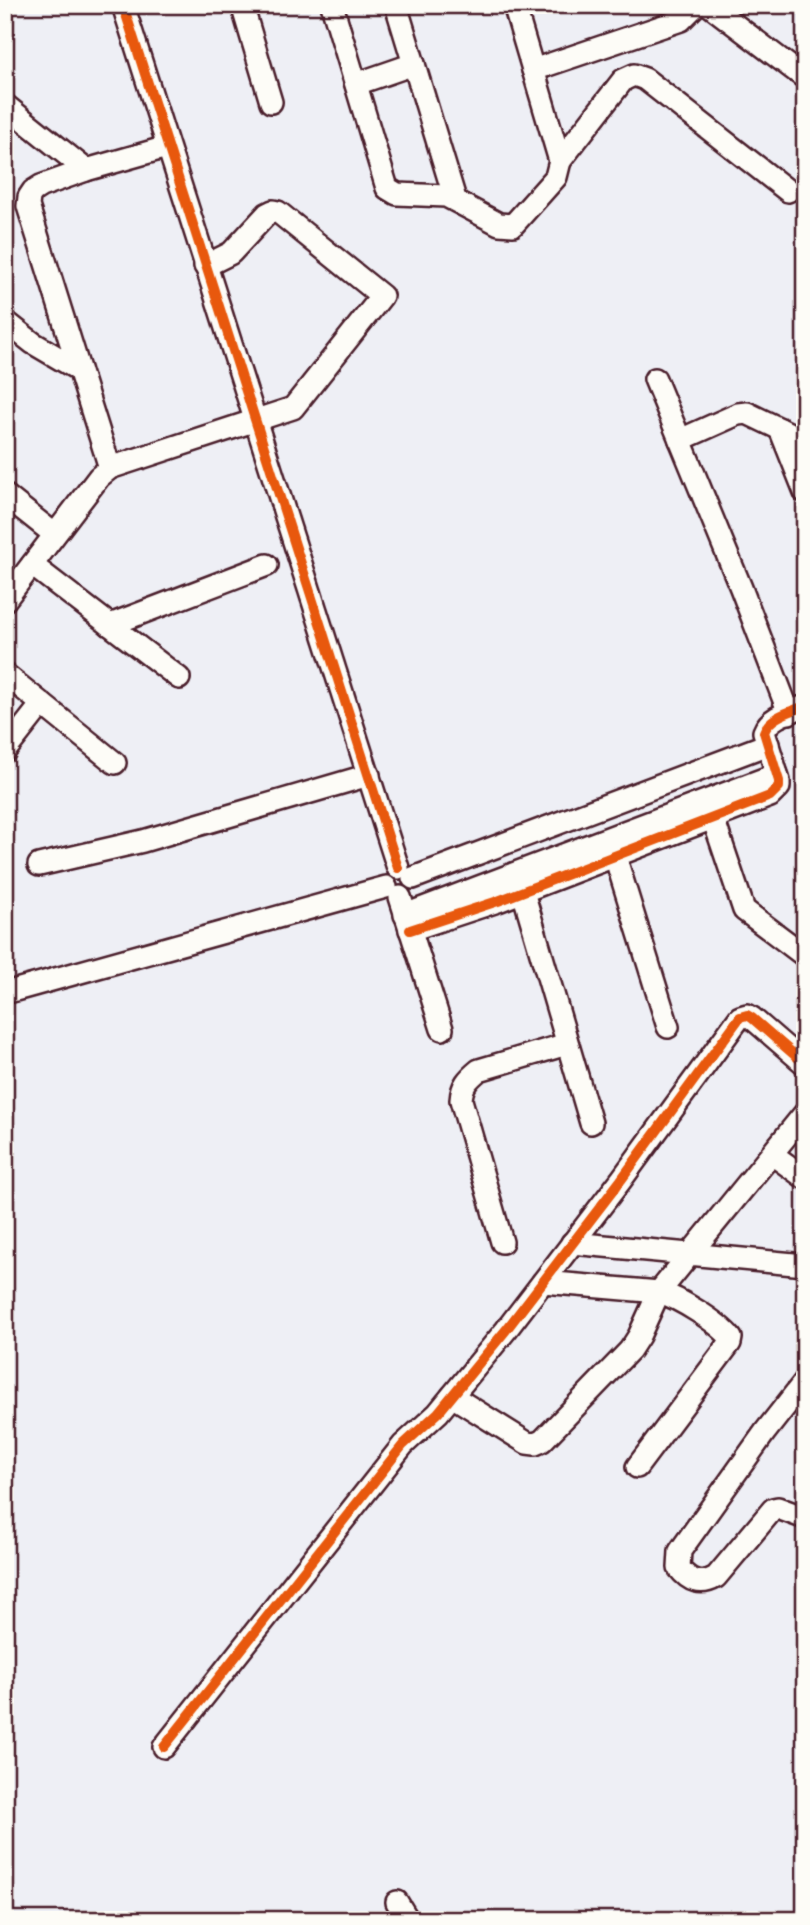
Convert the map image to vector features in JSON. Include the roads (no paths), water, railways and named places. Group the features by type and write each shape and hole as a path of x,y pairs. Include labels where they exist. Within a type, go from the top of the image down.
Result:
{"street":[{"path":"123,5 369,775 406,873"},
{"path":"242,5 271,102"},
{"path":"332,5 387,188 397,194 446,196 499,224 513,225 556,177 560,161 623,80 634,75 645,79 788,191"},
{"path":"396,5 455,199"},
{"path":"514,5 560,161"},
{"path":"533,70 681,20 696,5"},
{"path":"709,5 805,78"},
{"path":"356,83 414,64"},
{"path":"5,105 86,170"},
{"path":"110,468 28,206 29,197 33,191 86,170 167,147"},
{"path":"5,600 99,477 110,468 293,408 382,296 278,212 273,211 267,214 231,254 205,266"},
{"path":"5,321 33,343 79,370"},
{"path":"5,993 400,907 523,892 775,793 779,781 764,732 774,719 797,710 741,588 655,379"},
{"path":"680,440 738,414 754,415 805,441"},
{"path":"780,429 805,492"},
{"path":"5,495 54,534"},
{"path":"32,565 179,678"},
{"path":"110,625 267,565"},
{"path":"5,674 115,763"},
{"path":"5,751 42,704"},
{"path":"442,1029 400,907 386,878 391,872 406,873 768,744"},
{"path":"400,907 777,774"},
{"path":"39,865 144,841 369,775"},
{"path":"713,818 744,910 805,956"},
{"path":"615,856 668,1027"},
{"path":"523,892 590,1123"},
{"path":"164,1746 402,1445 453,1396 543,1282 740,1017 747,1015 752,1018 805,1064"},
{"path":"502,1242 461,1100 462,1089 468,1079 479,1070 568,1044"},
{"path":"453,1396 527,1443 542,1441 630,1350 659,1292 805,1113"},
{"path":"772,1154 805,1178"},
{"path":"572,1243 805,1265"},
{"path":"543,1282 659,1292 683,1302 731,1338 730,1343 637,1467"},
{"path":"805,1381 765,1432 680,1552 678,1567 685,1576 696,1582 708,1582 716,1577 773,1509 778,1508 805,1518"}]}
